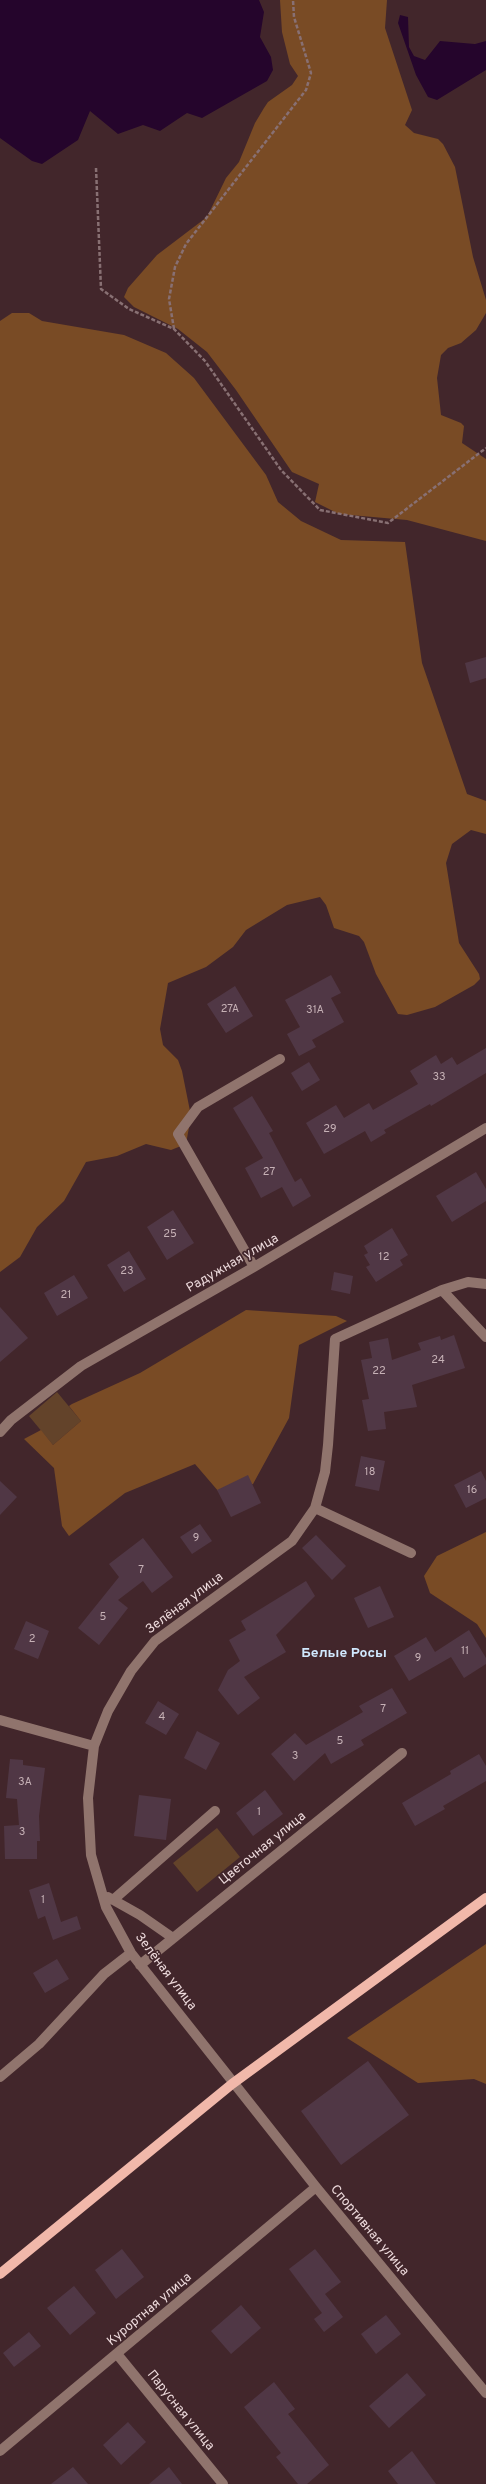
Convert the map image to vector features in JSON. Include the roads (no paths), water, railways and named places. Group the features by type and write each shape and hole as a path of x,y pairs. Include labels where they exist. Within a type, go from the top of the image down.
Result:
{"main road":[{"path":"0,2274 232,2084 486,1898"}],"street":[{"path":"254,1267 178,1134 198,1107 280,1059"},
{"name":"Радужная улица","path":"0,1432 12,1420 82,1366 254,1267 486,1128"},
{"path":"486,1284 468,1282 442,1290 486,1337"},
{"name":"Зелёная улица","path":"232,2084 140,1965 106,1907 90,1848 88,1798 94,1746 108,1711 131,1671 155,1641 292,1541 315,1508 325,1472 335,1339 442,1290"},
{"path":"315,1508 411,1553"},
{"path":"0,1720 94,1746"},
{"name":"Цветочная улица","path":"140,1965 402,1754"},
{"path":"113,1900 215,1811"},
{"path":"102,1895 140,1915 173,1938"},
{"path":"0,2077 39,2044 104,1974 131,1952"},
{"name":"Спортивная улица","path":"232,2084 486,2393"},
{"name":"Курортная улица","path":"0,2451 316,2187"},
{"name":"Парусная улица","path":"117,2354 223,2484"}],"district":[{"name":"Белые Росы","path":"344,1654"}]}
